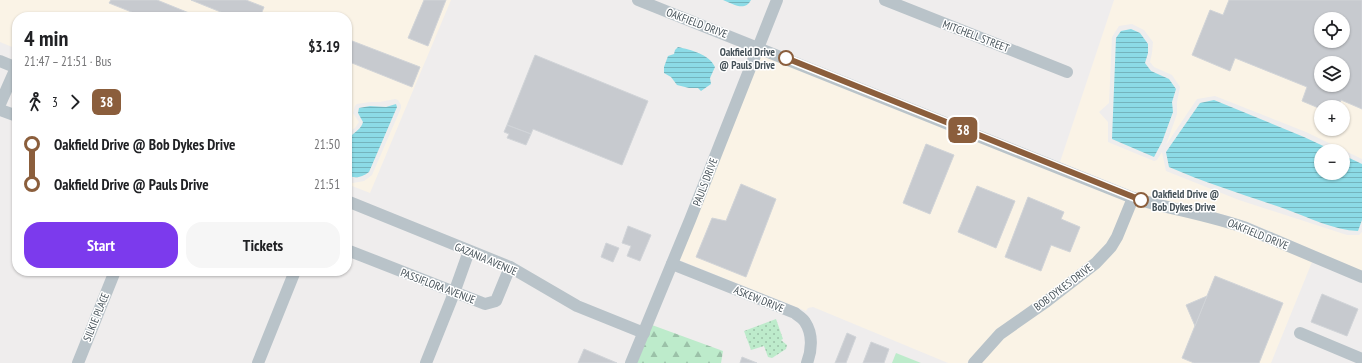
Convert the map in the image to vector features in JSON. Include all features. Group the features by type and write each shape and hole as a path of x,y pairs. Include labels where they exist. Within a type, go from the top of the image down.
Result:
{"street":[{"name":"OAKFIELD DRIVE","path":"638,0 1133,198 1152,204 1228,221 1362,277"},
{"name":"PAULS DRIVE","path":"631,363 778,0"},
{"name":"MITCHELL STREET","path":"885,0 1067,72"},
{"path":"0,61 12,66"},
{"path":"0,104 12,77"},
{"path":"0,110 12,114"},
{"name":"BOB DYKES DRIVE","path":"974,363 1000,334 1096,263 1111,247 1117,237 1133,198"},
{"name":"GAZANIA AVENUE","path":"352,203 510,267 577,306 644,333"},
{"path":"426,363 469,251"},
{"name":"PASSIFLORA AVENUE","path":"352,252 485,304 496,301 510,267"},
{"name":"ASKEW DRIVE","path":"672,264 795,313 805,321 810,337 810,354 807,363"},
{"name":"SILKIE PLACE","path":"78,363 113,276"},
{"path":"258,363 293,276"},
{"path":"1300,334 1362,361"}],"shaded area":[{"path":"0,0 451,0 370,193 352,186 352,183 364,181 372,175 401,105 398,100 395,99 357,104 353,113 359,122 352,130 352,12 12,12 12,47 0,42"},
{"path":"1114,0 1362,0 1362,159 1350,153 1350,144 1331,144 1314,136 1350,136 1350,100 1314,100 1314,136 1215,96 1197,99 1166,145 1177,114 1177,102 1180,87 1172,75 1154,67 1150,62 1153,42 1144,30 1132,24 1119,26 1112,37 1109,103 1099,112 1108,122 1108,142 1154,161 1157,160 1162,152 1166,171 1239,200 1347,235 1359,235 1362,232 1362,271 1248,222 1135,192 1060,162"},
{"path":"761,55 1126,201 1112,235 1107,243 1093,258 998,329 967,363 948,363 813,307 808,308 806,311 679,260"},
{"path":"1136,205 1208,222 1244,233 1312,262 1271,363 981,363 1004,338 1099,267"}],"green space":[{"path":"776,319 783,339 781,340 787,345 786,349 772,358 768,357 764,346 751,350 744,331"},
{"path":"652,325 723,351 721,363 637,363"},
{"path":"896,353 921,363 892,363"}],"water":[{"path":"723,0 751,0 746,6 738,6"},
{"path":"1131,29 1140,33 1148,44 1148,53 1145,63 1151,71 1169,79 1176,89 1172,102 1173,112 1162,142 1154,157 1112,139 1116,38 1121,31"},
{"path":"678,47 694,51 704,56 709,59 715,67 710,78 711,84 701,91 698,88 689,88 677,85 671,77 664,73 664,67 668,56 674,54"},
{"path":"1214,100 1319,144 1314,144 1314,180 1350,180 1350,158 1362,164 1362,220 1358,231 1322,223 1169,167 1166,152 1200,103"},
{"path":"396,104 397,107 369,172 358,177 352,177 352,135 360,128 363,122 358,113 359,108 370,106 386,107"}],"building":[{"path":"111,0 157,0 187,12 132,12 109,3"},
{"path":"191,0 246,0 264,7 262,12 221,12"},
{"path":"424,0 446,0 428,46 408,38"},
{"path":"1229,0 1362,0 1362,109 1350,104 1350,100 1314,100 1314,106 1302,101 1307,87 1235,58 1230,71 1192,55 1210,10 1223,15"},
{"path":"352,41 420,67 412,87 352,63"},
{"path":"535,55 648,101 622,165 533,129 531,134 507,125"},
{"path":"507,125 531,134 526,145 507,138 509,134 504,132"},
{"path":"926,144 954,155 930,214 903,203"},
{"path":"741,184 776,199 746,277 696,257 712,218 726,221"},
{"path":"977,186 1015,201 996,248 958,232"},
{"path":"1028,197 1064,212 1061,219 1080,227 1070,252 1051,245 1041,271 1005,257"},
{"path":"628,226 651,235 640,261 627,256 631,246 622,243"},
{"path":"606,243 619,248 613,262 601,257"},
{"path":"1215,276 1283,303 1259,363 1194,363 1182,358"},
{"path":"1322,294 1358,309 1347,336 1311,322"},
{"path":"1207,296 1195,326 1186,305"},
{"path":"847,333 856,337 846,363 835,363"},
{"path":"871,342 889,349 884,363 863,363"},
{"path":"584,349 617,363 578,363"},
{"path":"742,357 757,363 740,363"}],"bus line":[{"name":"38","path":"786,58 1141,200"}],"place":[{"name":"Oakfield Drive @ Pauls Drive","path":"786,58"},
{"name":"Oakfield Drive @ Bob Dykes Drive","path":"1141,200"}]}
